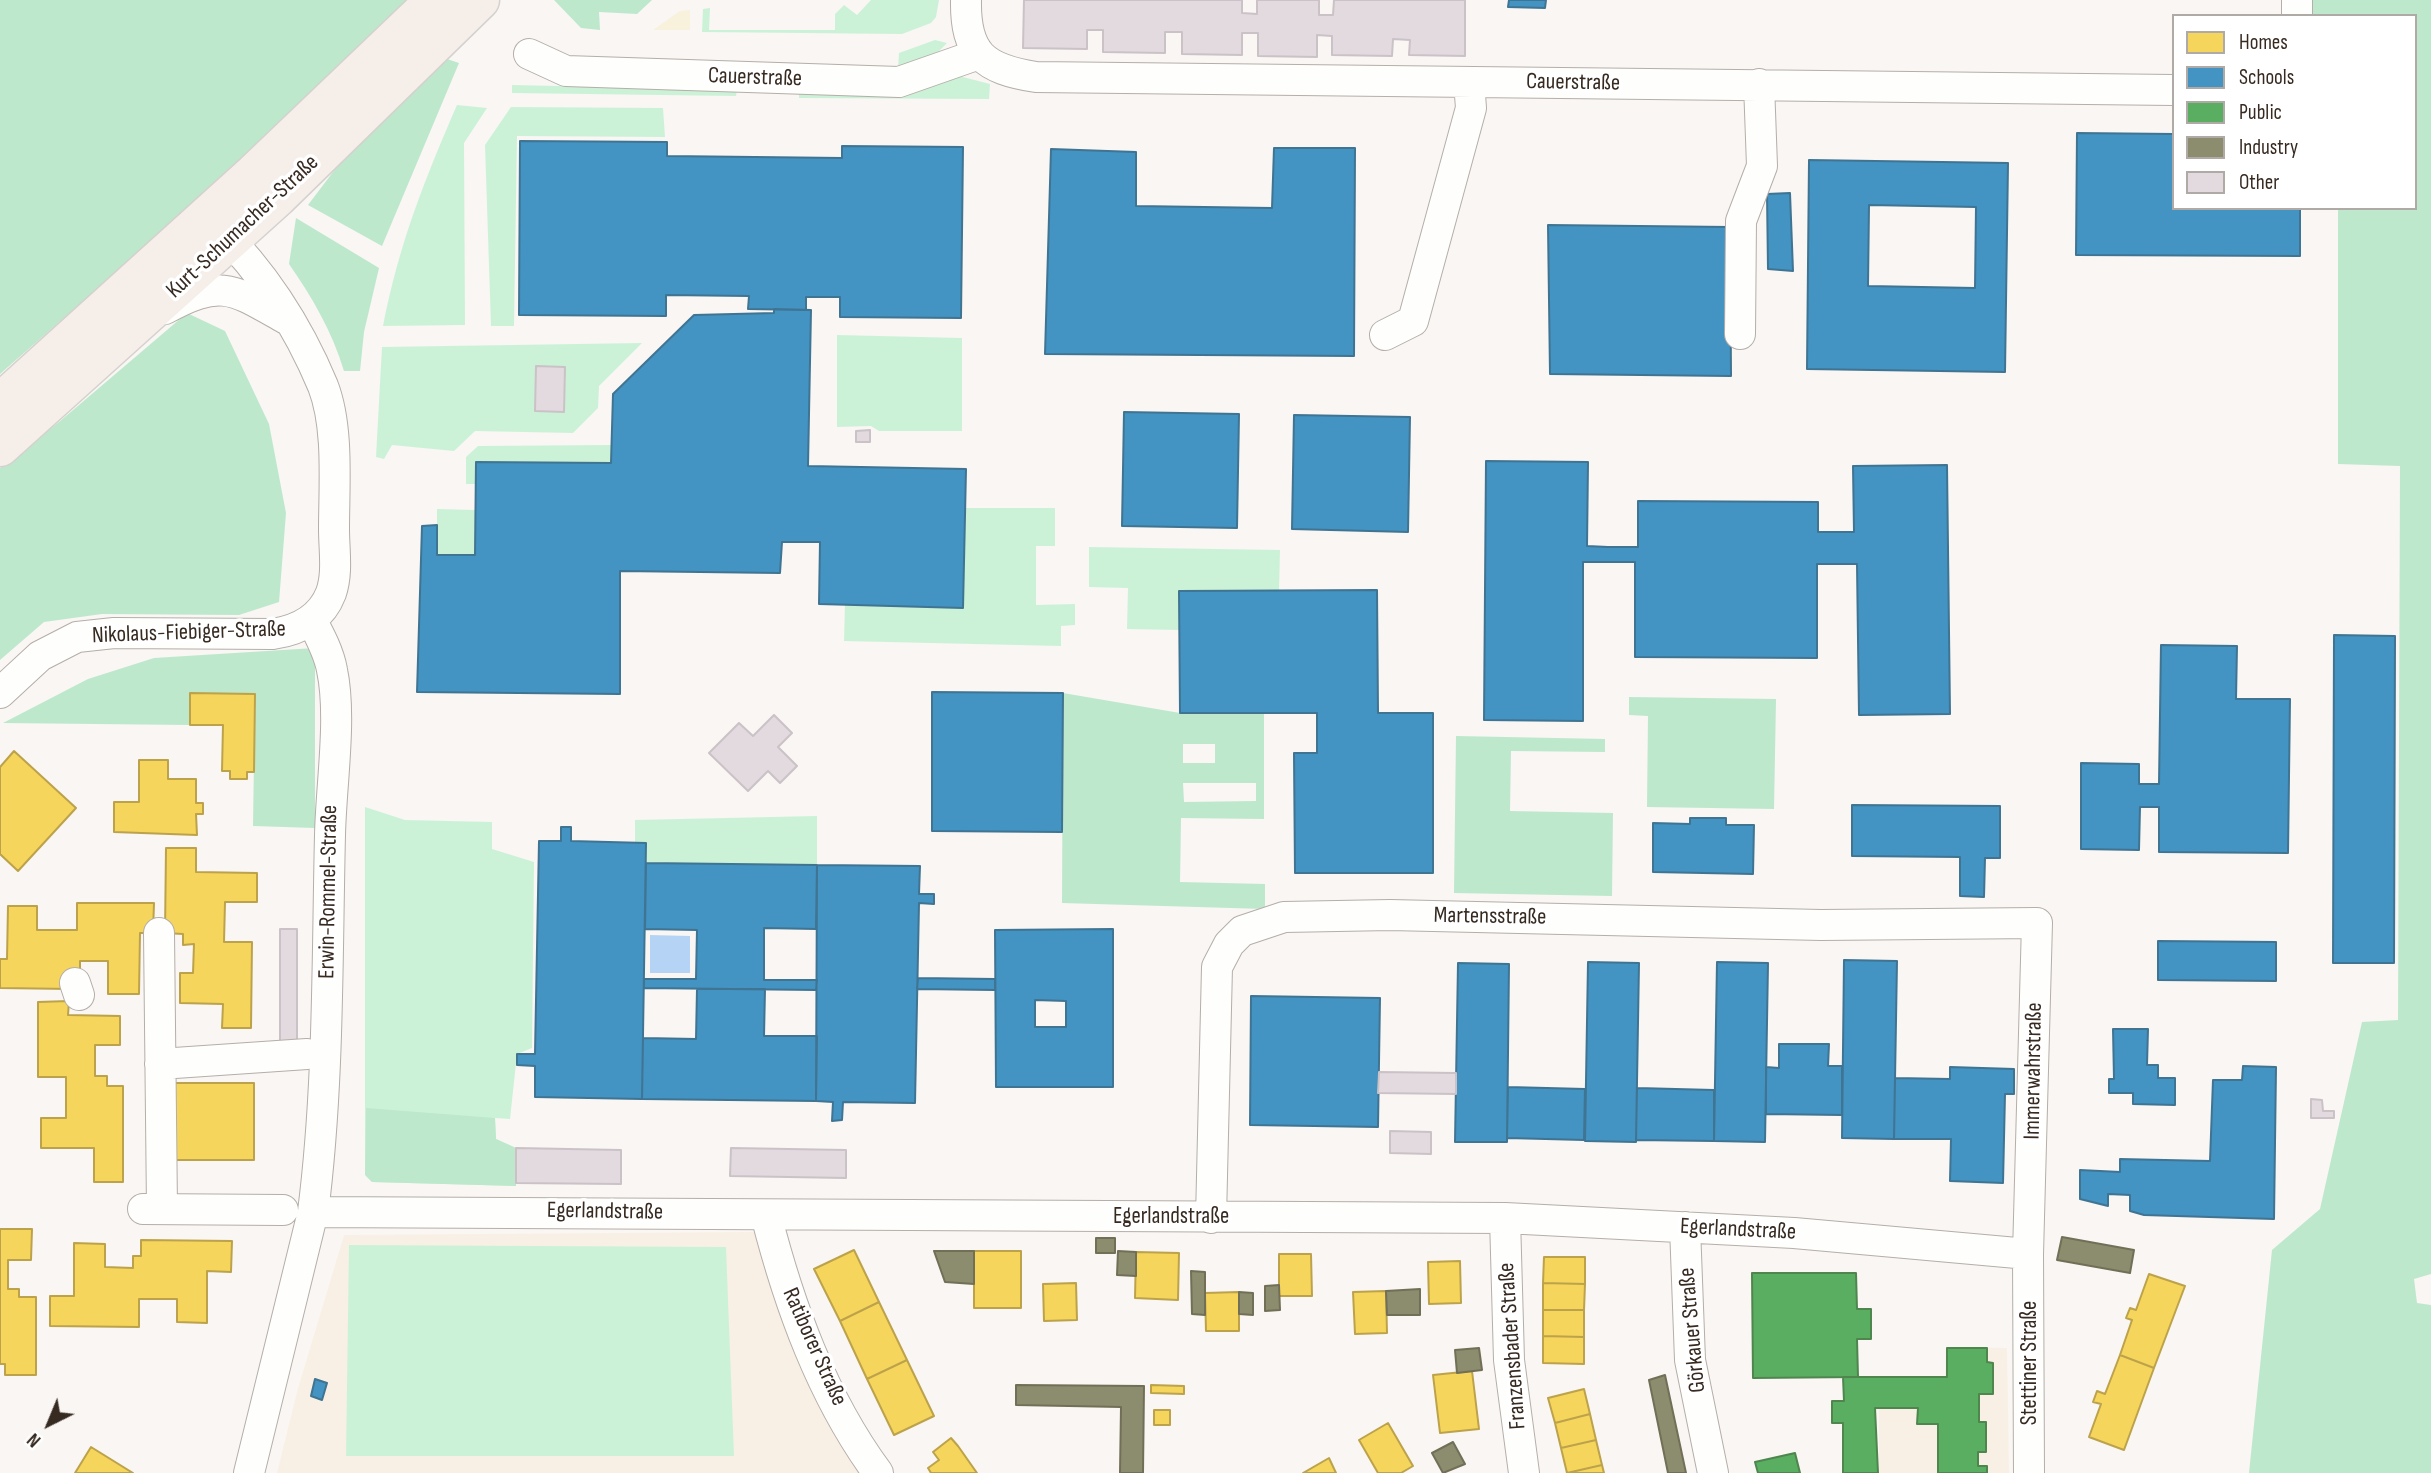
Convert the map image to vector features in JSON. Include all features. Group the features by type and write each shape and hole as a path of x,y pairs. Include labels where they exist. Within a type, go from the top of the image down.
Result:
{"main road":[{"name":"Kurt-Schumacher-Straße","path":"0,447 139,324 219,229 435,0"},
{"name":"Kurt-Schumacher-Straße","path":"0,403 219,229 480,0"}],"street":[{"path":"966,0 965,31 979,54"},
{"name":"Cauerstraße","path":"529,54 566,71 899,82 979,54 1005,72 1054,78 1759,83 2172,90"},
{"path":"1385,335 1413,321 1471,108 1469,82"},
{"path":"1740,334 1741,221 1762,166 1759,83"},
{"path":"219,229 258,272 293,322 324,389 335,456 335,574 330,594 312,621"},
{"path":"139,324 197,292 237,291 293,322"},
{"name":"Nikolaus-Fiebiger-Straße","path":"0,693 40,656 77,637 114,633 273,634 293,631 312,621"},
{"name":"Erwin-Rommel-Straße","path":"249,1473 313,1212 325,1054 331,778 336,713 332,669 312,621"},
{"name":"Martensstraße","path":"1211,1218 1217,967 1229,944 1242,932 1261,923 1284,917 1390,915 1821,925 2037,923"},
{"name":"Immerwahrstraße","path":"2028,1254 2037,923"},
{"path":"161,937 152,1026 155,1076 151,1209 273,1213"},
{"path":"155,1076 307,1054"},
{"name":"Egerlandstraße","path":"313,1212 625,1211 766,1215 1505,1218 1685,1227 2028,1254"},
{"name":"Ratiborer Straße","path":"766,1215 794,1312 825,1383 878,1473"},
{"name":"Franzensbader Straße","path":"1505,1218 1509,1360 1521,1472"},
{"name":"Görkauer Straße","path":"1685,1227 1690,1360 1713,1473"},
{"name":"Stettiner Straße","path":"2028,1254 2029,1473"}],"shaded area":[{"path":"757,1232 865,1473 277,1473 297,1392 344,1235"},
{"path":"1946,1347 2007,1348 2009,1473 1879,1473 1879,1408 1888,1408 1888,1376 1945,1377"}],"green space":[{"path":"0,0 407,0 210,190 0,374"},
{"path":"554,0 652,0 637,14 599,12 600,30 581,28"},
{"path":"871,0 939,0 936,17 931,23 902,34 702,32 703,9 710,8 709,30 835,30 835,14 844,5 857,15"},
{"path":"2313,0 2431,0 2431,1274 2414,1279 2417,1303 2431,1305 2431,1473 2249,1473 2272,1250 2320,1209 2362,1022 2398,1020 2400,466 2338,464 2338,210 2417,210 2417,14 2313,14"},
{"path":"935,40 947,43 936,54 898,69 899,53"},
{"path":"438,56 459,63 382,246 308,205 358,139"},
{"path":"959,76 990,84 989,99 799,98 799,91"},
{"path":"512,85 737,90 736,96 512,93"},
{"path":"457,105 487,108 464,143 465,325 383,326 389,296 414,213"},
{"path":"511,107 663,108 665,137 517,136 514,326 491,326 485,145"},
{"path":"296,218 379,268 364,332 360,371 344,371 321,315 289,264"},
{"path":"187,313 225,331 269,424 286,513 279,602 239,615 102,614 44,622 0,660 0,468 59,422"},
{"path":"837,335 962,338 962,431 879,431 871,426 837,427"},
{"path":"642,343 599,386 598,408 573,433 475,431 454,451 392,445 384,459 376,457 382,347"},
{"path":"612,445 611,463 476,462 476,484 466,484 466,457 478,446"},
{"path":"965,508 1055,508 1055,546 1036,546 1036,605 1075,604 1075,625 1061,626 1061,646 844,641 845,605 963,607"},
{"path":"437,509 475,510 475,555 437,555"},
{"path":"1089,547 1280,550 1279,592 1180,591 1179,630 1127,629 1128,588 1089,587"},
{"path":"315,648 315,828 253,826 255,694 190,693 190,725 3,723 88,679 154,658"},
{"path":"1063,693 1180,713 1264,713 1264,819 1181,818 1180,882 1265,884 1265,909 1062,903","holes":["1183,744 1215,744 1215,763 1183,763","1183,783 1256,783 1256,801 1184,802"]},
{"path":"1629,697 1776,699 1774,809 1647,807 1648,716 1629,715"},
{"path":"1456,736 1605,739 1605,752 1511,751 1510,811 1613,813 1612,896 1454,893"},
{"path":"365,807 405,820 492,822 492,849 534,862 532,1048 517,1054 510,1119 495,1118 496,1139 516,1148 516,1186 372,1182 365,1174"},
{"path":"817,816 817,865 646,863 646,843 635,843 635,820"},
{"path":"366,1108 495,1118 496,1139 516,1148 516,1186 372,1182 365,1175"},
{"path":"349,1245 726,1247 734,1456 346,1456"}],"sand":[{"path":"690,10 690,30 653,30 680,11"}],"water":[{"path":"650,935 690,936 690,973 650,973"}],"building: Homes":[{"path":"190,693 255,694 254,772 247,772 247,779 230,779 230,771 222,771 223,725 190,725"},
{"path":"14,751 76,808 18,871 0,854 0,767"},
{"path":"139,760 168,760 168,779 196,779 196,803 203,803 203,814 196,814 197,835 114,832 114,802 139,802"},
{"path":"166,848 196,848 196,872 257,873 257,902 225,902 224,942 252,942 251,1028 222,1028 223,1004 180,1003 180,973 193,973 194,944 183,945 183,934 165,933"},
{"path":"77,903 154,903 153,933 140,933 139,994 108,994 108,961 80,961 80,971 71,989 0,988 0,959 7,959 8,906 37,906 37,930 77,930"},
{"path":"69,1001 68,1015 120,1016 120,1045 95,1045 95,1076 107,1076 107,1086 123,1086 123,1182 94,1182 94,1148 41,1148 41,1118 66,1118 66,1077 38,1077 38,1002"},
{"path":"172,1083 254,1083 254,1160 172,1160"},
{"path":"0,1229 32,1229 31,1260 8,1260 8,1289 19,1289 19,1297 36,1297 36,1375 5,1375 5,1364 0,1364"},
{"path":"141,1240 232,1241 231,1272 207,1271 207,1323 177,1322 177,1299 139,1299 139,1327 50,1326 50,1296 74,1296 74,1243 105,1244 105,1267 133,1268 133,1256 141,1256"},
{"path":"854,1250 879,1302 840,1321 814,1269"},
{"path":"974,1251 1021,1251 1021,1308 974,1308"},
{"path":"1136,1252 1179,1253 1178,1300 1135,1298"},
{"path":"1279,1254 1311,1254 1312,1296 1279,1296"},
{"path":"1544,1257 1585,1257 1585,1284 1543,1283"},
{"path":"1460,1261 1461,1303 1429,1304 1428,1262"},
{"path":"2149,1274 2185,1286 2154,1368 2120,1355 2132,1320 2126,1318 2130,1308 2136,1310"},
{"path":"1076,1283 1077,1320 1044,1321 1043,1284"},
{"path":"1543,1283 1585,1284 1584,1310 1543,1310"},
{"path":"1386,1291 1387,1333 1355,1334 1353,1292"},
{"path":"1239,1292 1239,1331 1206,1331 1205,1293"},
{"path":"879,1302 907,1360 867,1379 840,1321"},
{"path":"1543,1310 1584,1310 1584,1337 1543,1336"},
{"path":"1543,1336 1584,1337 1584,1364 1543,1363"},
{"path":"2120,1355 2154,1368 2124,1450 2089,1437 2101,1404 2093,1402 2097,1391 2105,1394"},
{"path":"907,1360 934,1416 894,1435 867,1379"},
{"path":"1472,1371 1479,1429 1440,1433 1433,1375"},
{"path":"1151,1385 1184,1386 1184,1394 1151,1393"},
{"path":"1584,1389 1590,1414 1555,1423 1548,1398"},
{"path":"1154,1410 1170,1410 1170,1425 1154,1425"},
{"path":"1590,1414 1596,1440 1561,1448 1555,1423"},
{"path":"1388,1423 1413,1466 1401,1473 1378,1473 1359,1440"},
{"path":"951,1438 977,1473 931,1473 928,1468 939,1460 933,1452"},
{"path":"1596,1440 1602,1465 1567,1473 1561,1448"},
{"path":"91,1447 133,1473 75,1473"},
{"path":"1329,1458 1336,1473 1303,1473"},
{"path":"1602,1465 1604,1473 1567,1473"}],"building: Schools":[{"path":"1509,0 1546,0 1545,8 1508,7"},
{"path":"2077,133 2172,134 2172,210 2300,210 2300,256 2076,255"},
{"path":"520,141 667,142 667,156 842,158 842,146 963,147 961,318 840,317 840,297 806,297 806,310 748,309 749,296 666,295 666,316 519,315"},
{"path":"1274,148 1355,148 1354,356 1045,354 1051,149 1136,152 1136,206 1272,208"},
{"path":"1809,160 2008,163 2005,372 1807,369","holes":["1869,205 1976,207 1975,288 1868,286"]},
{"path":"1790,193 1793,271 1768,269 1767,194"},
{"path":"1548,225 1730,227 1731,376 1550,374"},
{"path":"774,309 811,310 808,466 966,469 963,608 819,604 820,542 782,542 780,573 620,571 620,694 417,692 422,526 437,525 437,555 475,555 476,462 611,463 613,394 694,315 774,313"},
{"path":"1124,412 1239,414 1237,528 1122,526"},
{"path":"1294,415 1410,417 1408,532 1292,529"},
{"path":"1486,461 1588,462 1587,546 1608,547 1638,547 1638,501 1818,502 1818,532 1854,532 1853,466 1947,465 1950,714 1859,715 1857,564 1817,564 1817,658 1635,657 1635,562 1583,562 1583,721 1484,720"},
{"path":"1377,590 1378,713 1433,713 1433,873 1295,873 1294,753 1317,753 1317,713 1180,713 1179,591"},
{"path":"2334,635 2395,636 2394,963 2333,963"},
{"path":"2161,645 2237,646 2236,699 2290,699 2288,853 2159,852 2159,807 2140,807 2139,850 2081,849 2081,763 2139,764 2139,784 2159,784"},
{"path":"932,692 1063,693 1062,832 932,831"},
{"path":"1852,805 2000,806 2000,858 1985,858 1984,897 1960,896 1960,857 1852,856"},
{"path":"1690,818 1726,818 1726,825 1754,825 1753,874 1653,872 1653,823 1690,824"},
{"path":"561,827 571,827 571,841 646,843 642,1099 535,1097 535,1066 517,1065 517,1054 535,1054 539,841 561,841"},
{"path":"646,863 817,865 816,929 764,928 764,980 817,980 816,990 644,988 644,979 696,979 697,930 645,929"},
{"path":"817,865 920,866 919,894 934,894 934,904 919,903 915,1103 843,1102 842,1120 832,1121 833,1102 816,1101"},
{"path":"1113,929 1113,1087 996,1087 995,930","holes":["1035,1000 1066,1001 1066,1027 1035,1027"]},
{"path":"2158,941 2276,942 2276,981 2158,980"},
{"path":"1844,960 1897,961 1894,1139 1842,1138"},
{"path":"1588,962 1639,963 1636,1142 1585,1141"},
{"path":"1717,962 1768,963 1765,1142 1714,1141"},
{"path":"1458,963 1509,964 1507,1142 1455,1142"},
{"path":"918,978 995,979 995,990 917,989"},
{"path":"697,989 765,989 764,1036 817,1036 816,1101 642,1099 643,1038 696,1039"},
{"path":"1251,996 1380,998 1378,1127 1250,1125"},
{"path":"2113,1029 2148,1029 2147,1065 2158,1065 2158,1078 2175,1078 2175,1105 2133,1104 2133,1093 2109,1093 2109,1079 2114,1079"},
{"path":"1779,1044 1829,1044 1828,1066 1842,1066 1842,1115 1766,1114 1766,1067 1779,1068"},
{"path":"2243,1066 2276,1067 2274,1219 2144,1215 2130,1211 2130,1195 2108,1194 2108,1206 2080,1199 2080,1170 2120,1172 2120,1159 2210,1161 2213,1080 2242,1080"},
{"path":"1950,1067 2014,1069 2014,1094 2005,1094 2003,1183 1950,1181 1951,1139 1894,1139 1895,1078 1950,1079"},
{"path":"1508,1087 1585,1089 1584,1140 1507,1138"},
{"path":"1637,1088 1714,1090 1714,1141 1636,1140"},
{"path":"315,1379 327,1383 322,1400 311,1396"}],"building: Public":[{"path":"1752,1273 1856,1273 1857,1309 1871,1309 1871,1339 1857,1339 1858,1377 1753,1378"},
{"path":"1947,1348 1987,1348 1987,1362 1993,1363 1993,1394 1979,1394 1979,1422 1986,1422 1986,1452 1978,1452 1978,1466 1987,1466 1987,1473 1938,1473 1938,1424 1917,1424 1918,1408 1875,1408 1878,1473 1843,1473 1843,1423 1832,1423 1832,1401 1844,1401 1843,1377 1947,1377"},
{"path":"1795,1453 1800,1473 1758,1473 1755,1462"}],"building: Industry":[{"path":"2062,1237 2134,1250 2130,1273 2057,1260"},
{"path":"1096,1238 1115,1238 1115,1253 1096,1253"},
{"path":"934,1251 974,1251 974,1284 945,1282"},
{"path":"1118,1251 1136,1252 1136,1276 1117,1275"},
{"path":"1191,1271 1205,1272 1205,1315 1192,1314"},
{"path":"1279,1285 1280,1310 1265,1311 1265,1286"},
{"path":"1420,1289 1420,1315 1387,1315 1386,1291"},
{"path":"1239,1292 1253,1293 1253,1315 1239,1314"},
{"path":"1479,1348 1482,1370 1457,1373 1455,1350"},
{"path":"1665,1375 1686,1473 1668,1473 1649,1380"},
{"path":"1016,1385 1144,1386 1143,1473 1120,1473 1121,1407 1016,1405"},
{"path":"1453,1442 1465,1464 1443,1473 1432,1453"}],"building: Other":[{"path":"1024,0 1242,0 1242,13 1257,14 1257,0 1319,0 1319,15 1333,15 1334,0 1465,0 1465,56 1409,55 1410,40 1393,39 1392,56 1332,55 1332,36 1317,35 1317,57 1258,56 1258,33 1242,33 1242,55 1182,54 1182,32 1165,32 1165,53 1103,52 1103,30 1087,30 1087,49 1023,48"},
{"path":"536,366 565,367 564,412 535,411"},
{"path":"870,430 870,442 856,442 856,431"},
{"path":"774,715 792,733 778,747 797,766 780,783 768,771 748,791 709,753 739,723 753,736"},
{"path":"280,929 297,929 297,1046 280,1046"},
{"path":"1379,1072 1456,1073 1456,1094 1378,1093"},
{"path":"2311,1099 2322,1100 2323,1111 2334,1111 2334,1118 2311,1118"},
{"path":"1390,1131 1431,1132 1431,1154 1390,1153"},
{"path":"516,1148 621,1150 621,1184 516,1183"},
{"path":"731,1148 846,1150 846,1178 730,1176"}]}
